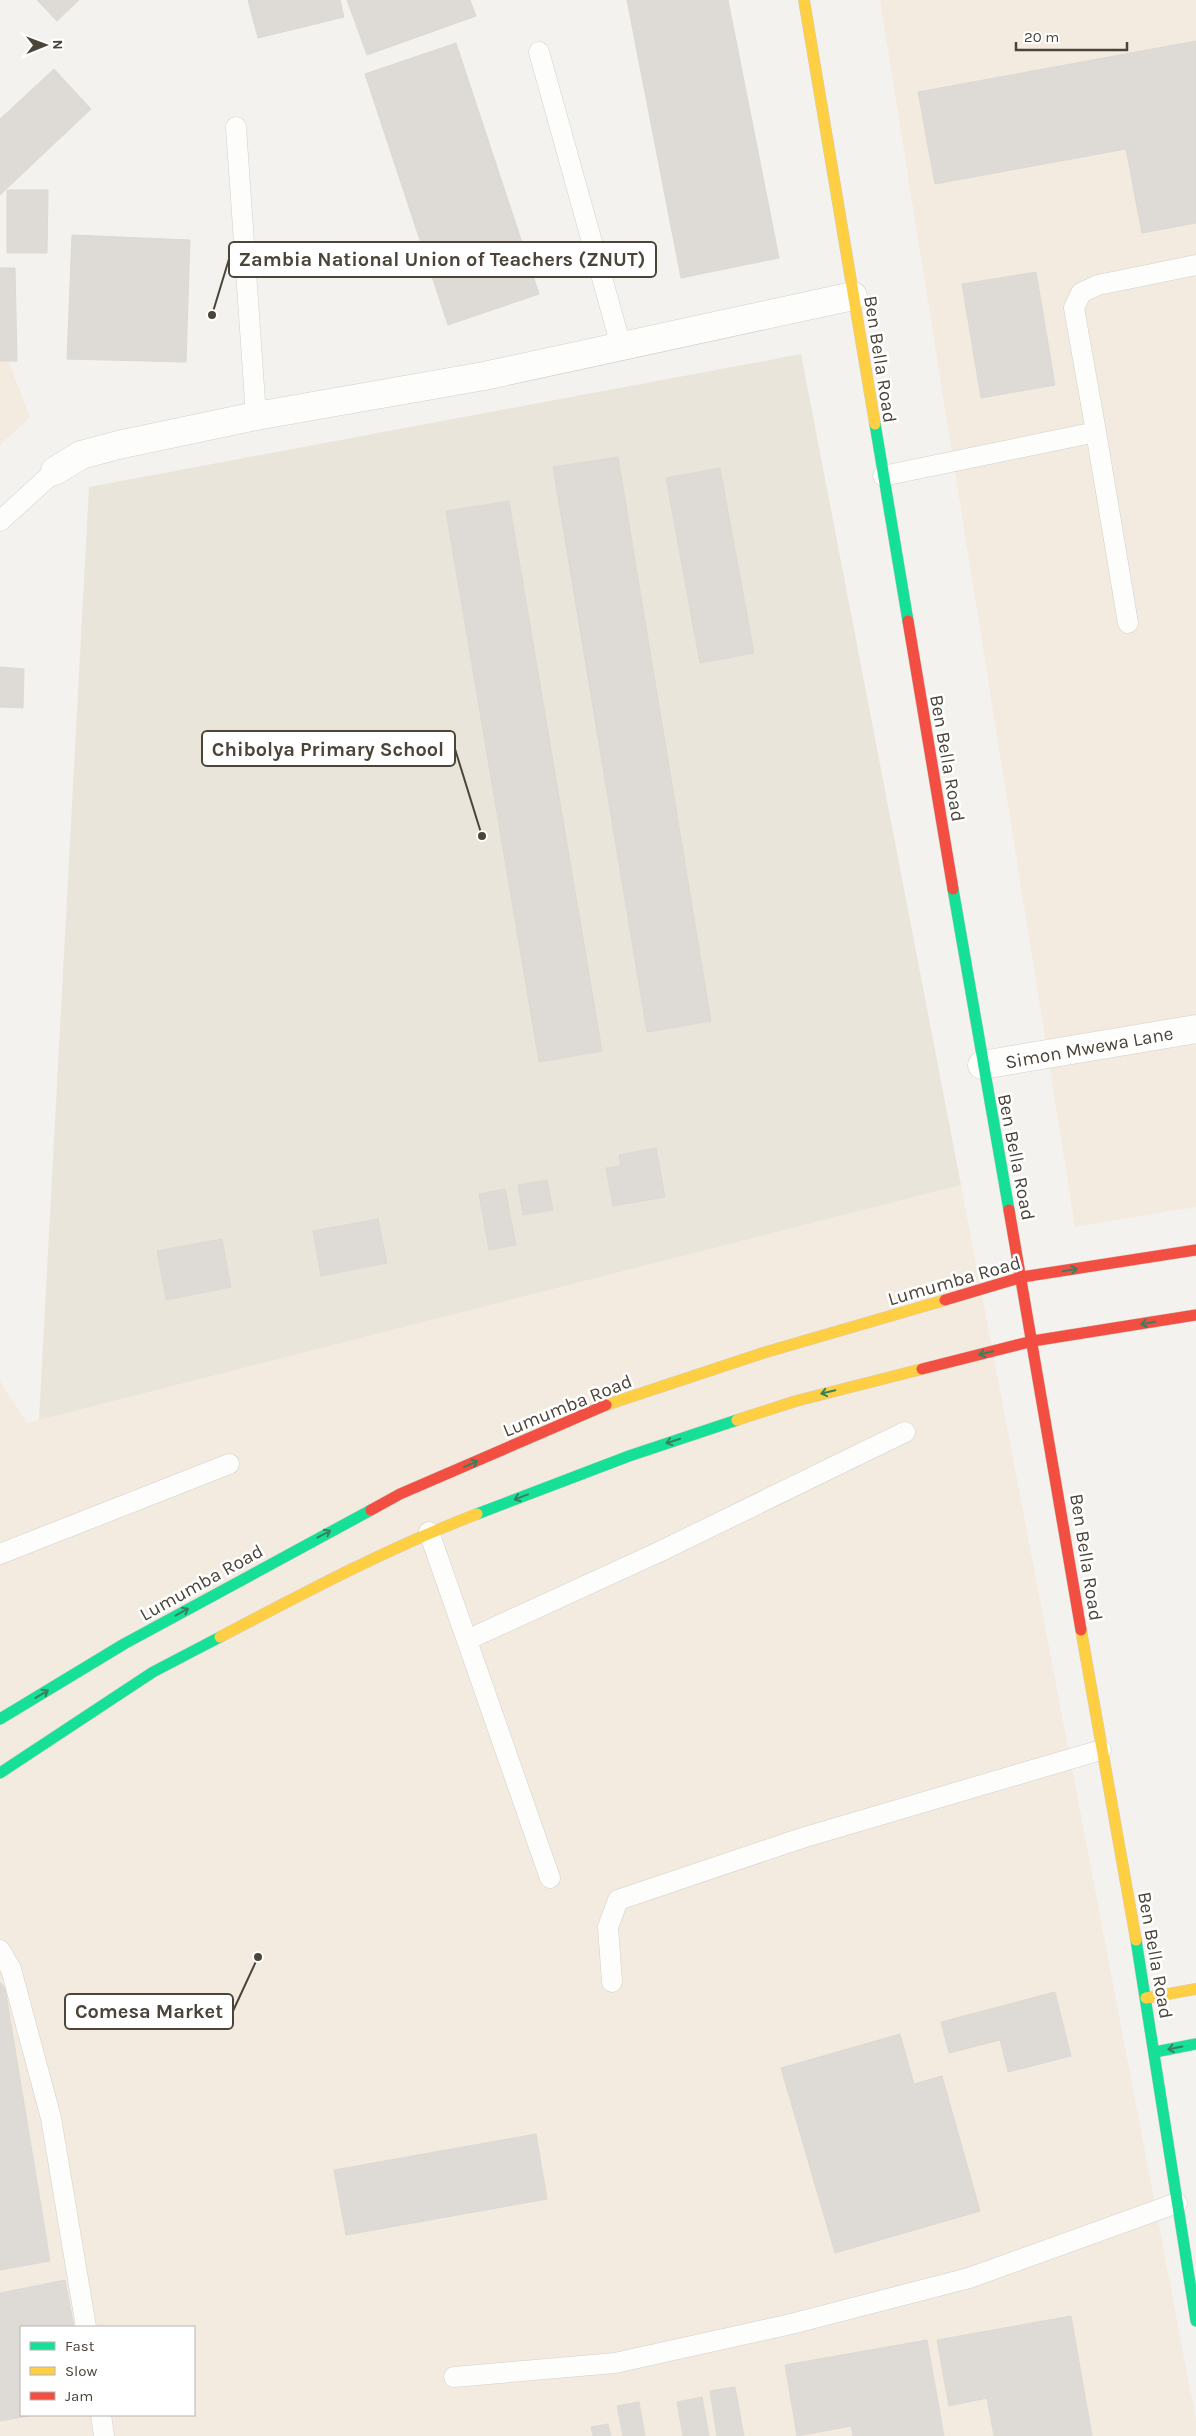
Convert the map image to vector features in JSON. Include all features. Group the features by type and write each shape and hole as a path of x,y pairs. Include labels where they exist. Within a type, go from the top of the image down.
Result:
{"main road":[{"name":"Ben Bella Road","path":"804,0 982,1065 1022,1277 1101,1750 1146,1998 1177,2202 1191,2259 1196,2321"},
{"name":"Lumumba Road","path":"0,1719 150,1630 299,1547 418,1486 607,1405 763,1353 1022,1277 1196,1250"},
{"path":"0,1773 153,1672 342,1573 429,1532 629,1456 796,1401 1033,1341 1196,1315"},
{"path":"1146,1998 1196,1989"},
{"path":"1155,2052 1196,2044"}],"street":[{"path":"55,471 81,455 118,444 256,416 484,376 853,296"},
{"name":"Simon Mwewa Lane","path":"982,1065 1196,1029"}],"lane":[{"path":"540,52 621,346"},
{"path":"236,127 256,416"},
{"path":"1128,623 1074,308 1081,293 1098,285 1196,265"},
{"path":"883,476 1096,432"},
{"path":"0,521 55,471"},
{"path":"467,1640 661,1551 905,1432"},
{"path":"0,1554 229,1464"},
{"path":"429,1532 550,1878"},
{"path":"612,1982 608,1927 618,1900 802,1838 1101,1750"},
{"path":"0,1950 11,1969 52,2118 86,2326"},
{"path":"454,2377 615,2363 791,2324 969,2278 1177,2202"},
{"path":"100,2416 104,2436"}],"shaded area":[{"path":"880,0 1196,0 1196,1207 1075,1227"},
{"path":"0,339 30,417 0,445"},
{"path":"801,354 961,1185 39,1420 89,487"},
{"path":"961,1185 1196,2420 1196,2436 0,2436 0,1381 27,1423"}],"building":[{"path":"37,0 79,0 57,21"},
{"path":"248,0 340,0 344,17 258,38"},
{"path":"347,0 470,0 476,16 367,55"},
{"path":"627,0 728,0 779,258 681,278"},
{"path":"1196,41 1196,223 1142,233 1126,149 935,184 918,92"},
{"path":"456,43 539,294 448,325 365,74"},
{"path":"54,69 91,109 0,195 0,119"},
{"path":"7,190 48,190 47,253 7,253"},
{"path":"72,235 190,240 186,362 67,359"},
{"path":"0,268 15,268 17,361 0,361"},
{"path":"1036,272 1055,385 981,398 962,284"},
{"path":"618,457 711,1021 647,1032 553,467"},
{"path":"720,468 754,653 700,663 666,478"},
{"path":"509,501 602,1051 539,1062 446,511"},
{"path":"0,667 24,669 23,708 0,707"},
{"path":"656,1148 665,1197 613,1206 606,1168 621,1166 619,1155"},
{"path":"547,1180 553,1210 523,1215 518,1185"},
{"path":"505,1189 516,1245 489,1250 479,1194"},
{"path":"378,1219 387,1263 321,1276 313,1231"},
{"path":"222,1239 231,1287 166,1300 157,1251"},
{"path":"0,1982 5,1988 50,2261 0,2270"},
{"path":"1055,1992 1071,2056 1008,2072 1000,2040 949,2053 941,2022"},
{"path":"900,2034 914,2084 942,2076 980,2211 835,2253 781,2068"},
{"path":"536,2134 547,2199 346,2235 334,2170"},
{"path":"65,2280 74,2326 20,2326 20,2416 28,2416 0,2421 0,2293"},
{"path":"1071,2316 1092,2436 994,2436 987,2398 949,2406 937,2340"},
{"path":"927,2340 944,2436 853,2436 851,2426 797,2436 785,2365"},
{"path":"735,2387 744,2436 717,2436 710,2391"},
{"path":"702,2397 709,2436 683,2436 677,2402"},
{"path":"639,2402 645,2436 623,2436 617,2406"},
{"path":"608,2424 611,2436 593,2436 591,2427"}],"traffic: fast":[{"path":"875,424 908,621"},
{"path":"953,889 1009,1210"},
{"path":"477,1514 629,1456 737,1420"},
{"path":"0,1719 124,1644 371,1510"},
{"path":"0,1773 153,1672 220,1637"},
{"path":"1136,1940 1196,2321"},
{"path":"1155,2052 1196,2044"}],"traffic: slow":[{"path":"804,0 875,424"},
{"path":"606,1405 763,1353 945,1300"},
{"path":"737,1420 796,1401 922,1369"},
{"path":"220,1637 379,1556 477,1514"},
{"path":"1081,1630 1136,1940"},
{"path":"1146,1998 1196,1989"}],"traffic: jam":[{"path":"908,621 953,889"},
{"path":"1009,1210 1081,1630"},
{"path":"945,1300 1022,1277 1196,1250"},
{"path":"922,1369 1033,1341 1196,1315"},
{"path":"371,1510 400,1494 606,1405"}],"place":[{"name":"Zambia National Union of Teachers (ZNUT)","path":"212,315"},
{"name":"Chibolya Primary School","path":"482,836"},
{"name":"Comesa Market","path":"258,1957"}]}
